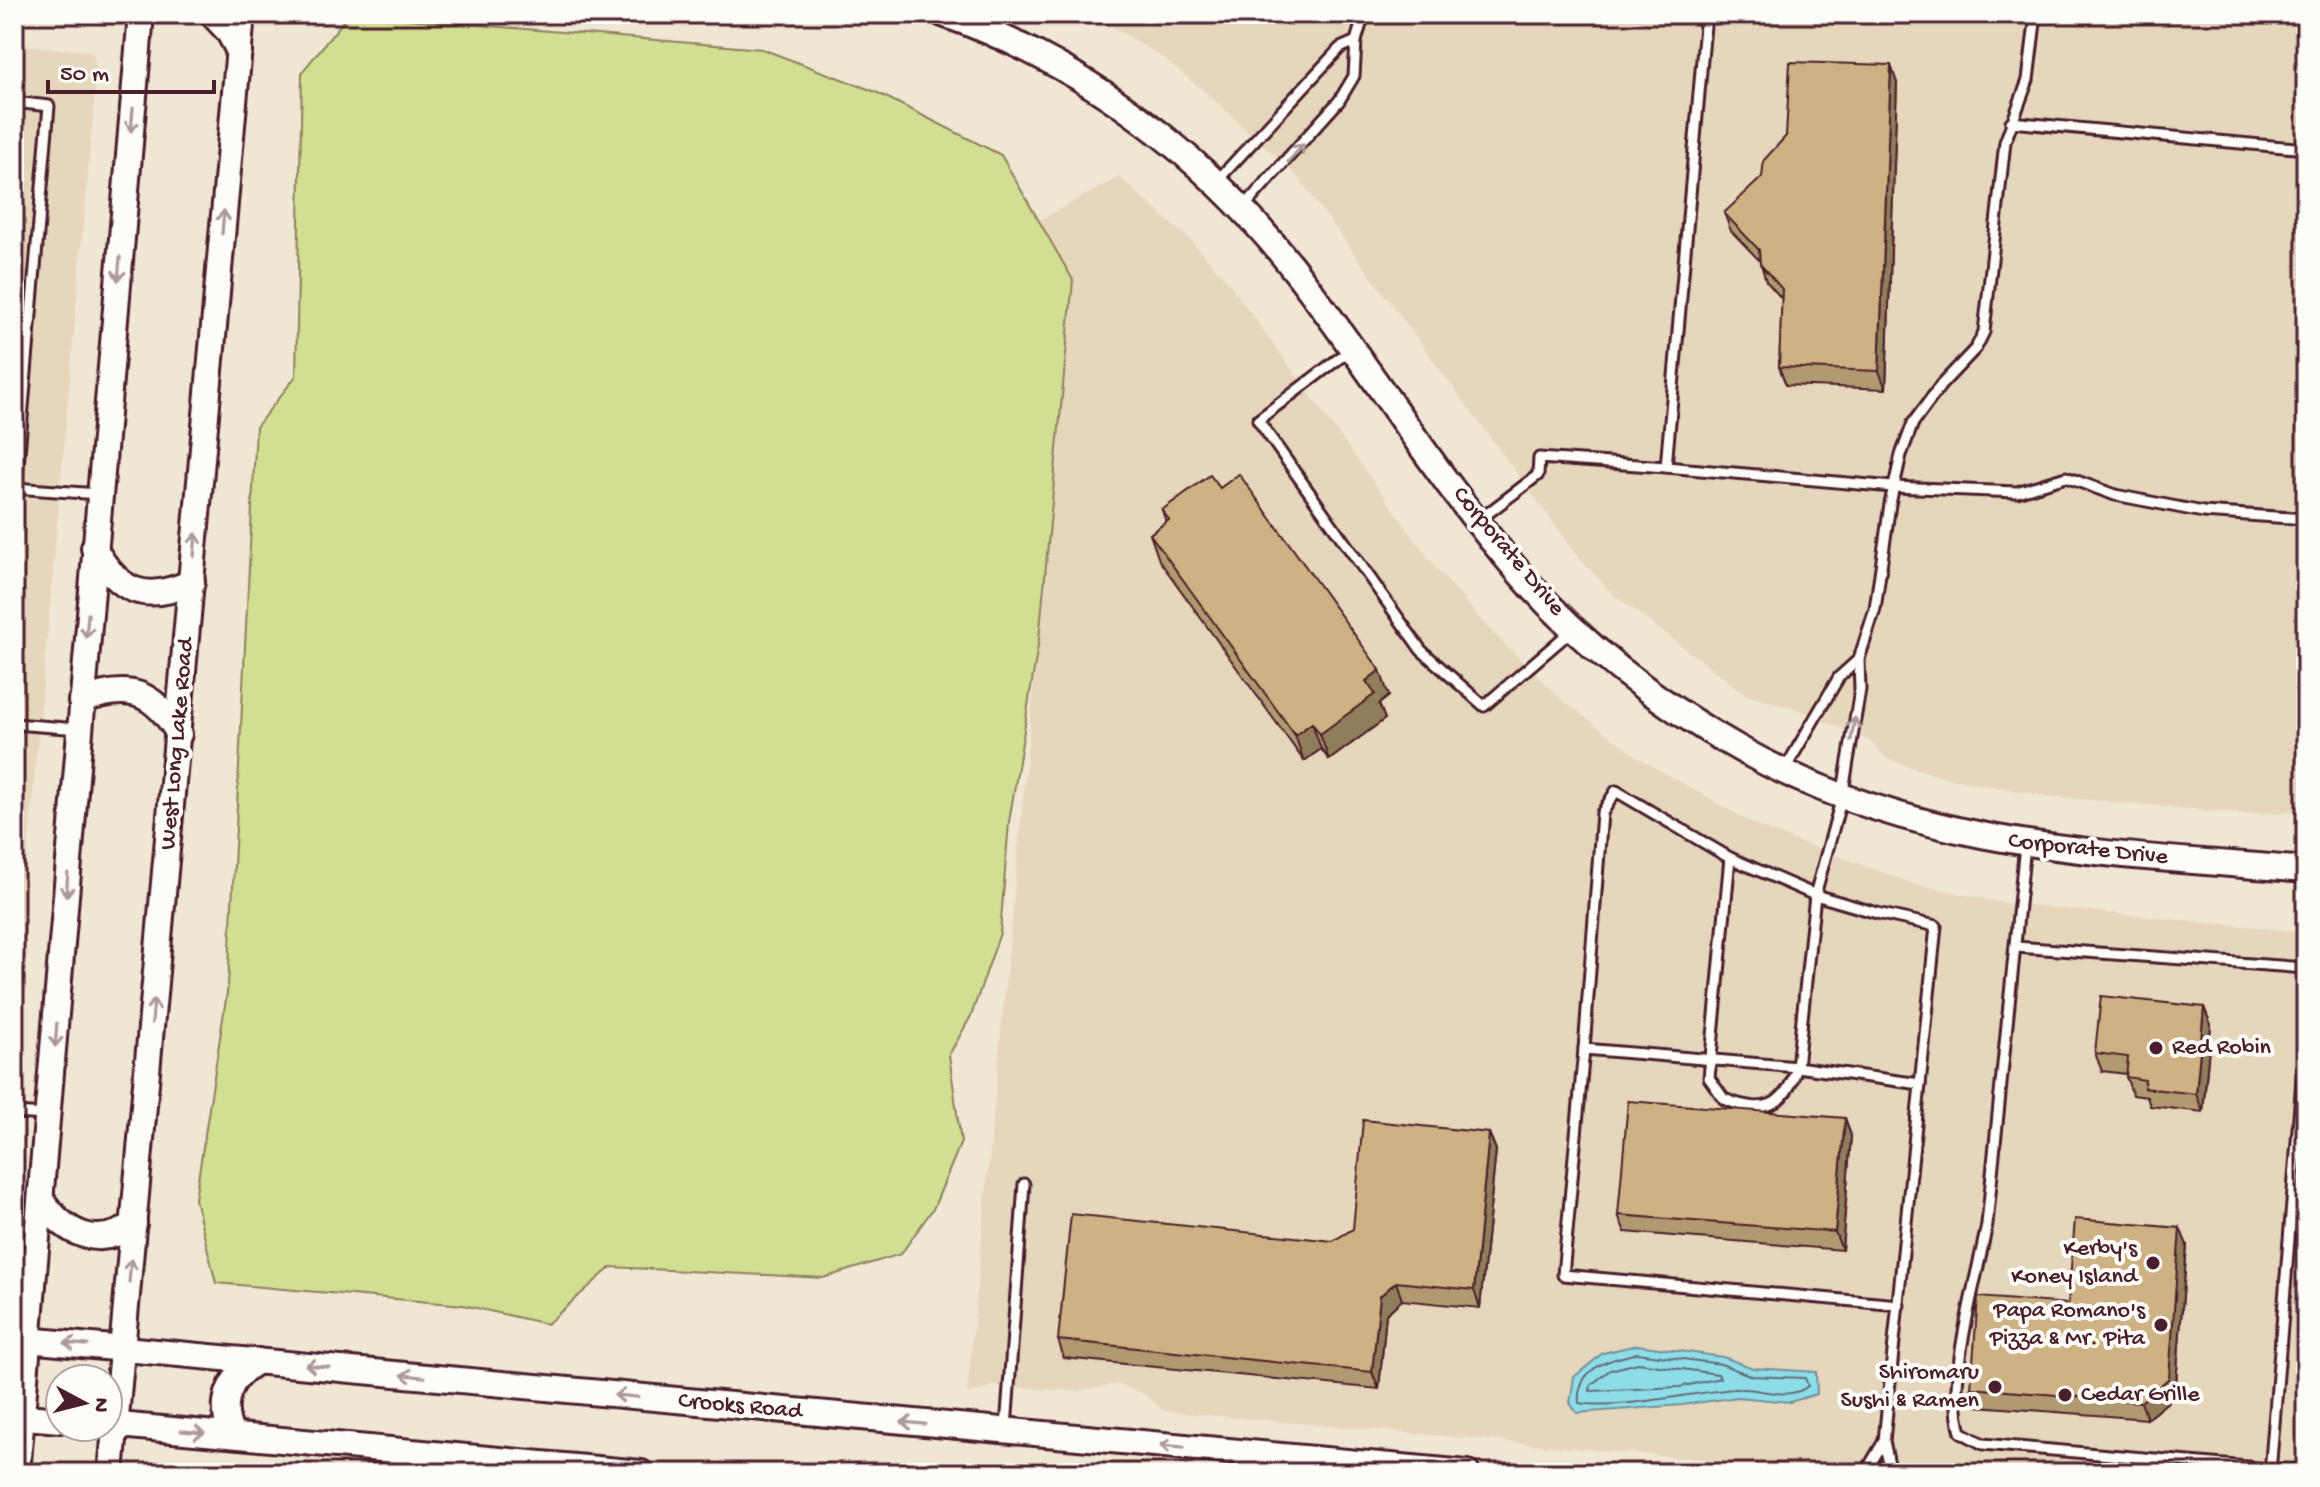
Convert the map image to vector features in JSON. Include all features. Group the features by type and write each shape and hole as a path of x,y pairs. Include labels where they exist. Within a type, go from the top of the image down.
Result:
{"main road":[{"path":"17,1473 22,1340 49,1115 81,701 141,14"},
{"path":"212,14 228,31 239,51"},
{"name":"West Long Lake Road","path":"121,1363 242,14"},
{"name":"Corporate Drive","path":"943,14 1019,46 1085,82 1154,129 1215,183 1242,209 1299,275 1477,522 1523,578 1573,628 1660,699 1728,742 1842,797 1939,827 2025,845 2306,870"},
{"path":"94,548 105,568 134,591 165,592 192,582"},
{"path":"81,701 111,691 141,695 167,714 179,734"},
{"path":"41,1199 53,1216 82,1236 110,1237 134,1224"},
{"name":"Crooks Road","path":"22,1340 1006,1431 1237,1462 1467,1473"},
{"path":"232,1435 224,1412 229,1389 236,1376 258,1361"},
{"path":"18,1416 44,1418"},
{"path":"124,1426 641,1473"},
{"name":"West Long Lake Road","path":"111,1473 112,1443"}],"lane":[{"path":"1242,209 1339,101 1354,76 1356,41 1364,14"},
{"path":"1666,467 1706,14"},
{"path":"1730,858 1709,1078 1717,1094 1734,1103 1754,1106 1775,1104 1790,1089 1797,1067 1815,895 1842,797 1860,690 1859,659 1875,609 1893,487 1913,423 1941,385 1976,348 1984,332 2005,142 2028,80 2036,14"},
{"path":"1215,183 1340,48 1356,41"},
{"path":"14,102 49,106 15,488 99,494"},
{"path":"2011,122 2306,149"},
{"path":"1352,348 1258,420 1421,650 1484,706 1573,628"},
{"path":"1477,522 1538,475 1539,458 1893,487 2017,492 2066,477 2115,495 2203,512 2306,519"},
{"path":"1783,771 1839,677 1859,659"},
{"path":"14,724 79,729"},
{"path":"1891,1473 1884,1441 1899,1305 1936,926 1815,895 1730,858 1616,791 1602,813 1563,1275 1899,1305"},
{"path":"2025,845 1987,1224 1980,1265 1970,1293 1962,1354 1957,1413 1961,1432 1983,1444 2306,1472"},
{"path":"2016,947 2306,968"},
{"path":"2270,1471 2306,1031"},
{"path":"1584,1049 1797,1067 1920,1084"},
{"path":"14,1113 49,1115"},
{"path":"1006,1431 1024,1184"},
{"path":"1865,1473 1884,1441"}],"shaded area":[{"path":"1091,14 2306,14 2306,811 2247,814 2047,796 1946,778 1887,759 1870,741 1797,709 1747,695 1614,595 1581,560 1297,176 1162,57"},
{"path":"14,44 92,52 97,69 14,1011"},
{"path":"1119,177 1191,241 1228,282 1436,568 1490,630 1561,699 1639,758 1757,826 1913,884 2004,903 2306,932 2306,1473 1856,1473 1164,1411 1142,1393 1118,1384 1075,1391 994,1386 967,1394 1072,280 1038,221"}],"green space":[{"path":"349,14 762,49 876,92 1001,155 1073,280 1039,639 1009,822 1000,933 971,1016 949,1055 961,1142 934,1207 901,1254 823,1278 611,1267 547,1324 463,1305 216,1283 195,1199 228,986 256,427 296,376 302,72"}],"water":[{"path":"1637,1345 1723,1357 1753,1368 1816,1372 1817,1394 1790,1402 1738,1397 1682,1405 1577,1413 1570,1403 1574,1377 1603,1353"}],"building":[{"path":"1790,62 1891,65 1879,371 1779,367 1782,289 1760,264 1759,250 1724,213 1762,177 1764,160 1786,136"},
{"path":"1239,474 1380,670 1366,681 1375,694 1320,734 1312,723 1295,735 1150,534 1169,520 1162,510 1210,475 1220,488"},
{"name":"Red Robin","path":"2101,996 2204,1007 2196,1094 2144,1088 2145,1080 2126,1077 2128,1057 2095,1053"},
{"path":"1628,1101 1845,1118 1835,1232 1618,1215"},
{"path":"1363,1120 1489,1133 1474,1290 1396,1282 1380,1296 1372,1372 1058,1340 1071,1214 1333,1241 1353,1229"},
{"path":"2075,1219 2180,1228 2169,1378 2141,1402 1971,1388 1978,1297 2068,1304"}],"place":[{"name":"Red Robin","path":"2156,1048"},
{"name":"Kerby's Koney Island","path":"2153,1263"},
{"name":"Papa Romano's Pizza & Mr. Pita","path":"2161,1325"},
{"name":"Shiromaru Sushi & Ramen","path":"1995,1387"},
{"name":"Cedar Grille","path":"2065,1395"}]}
